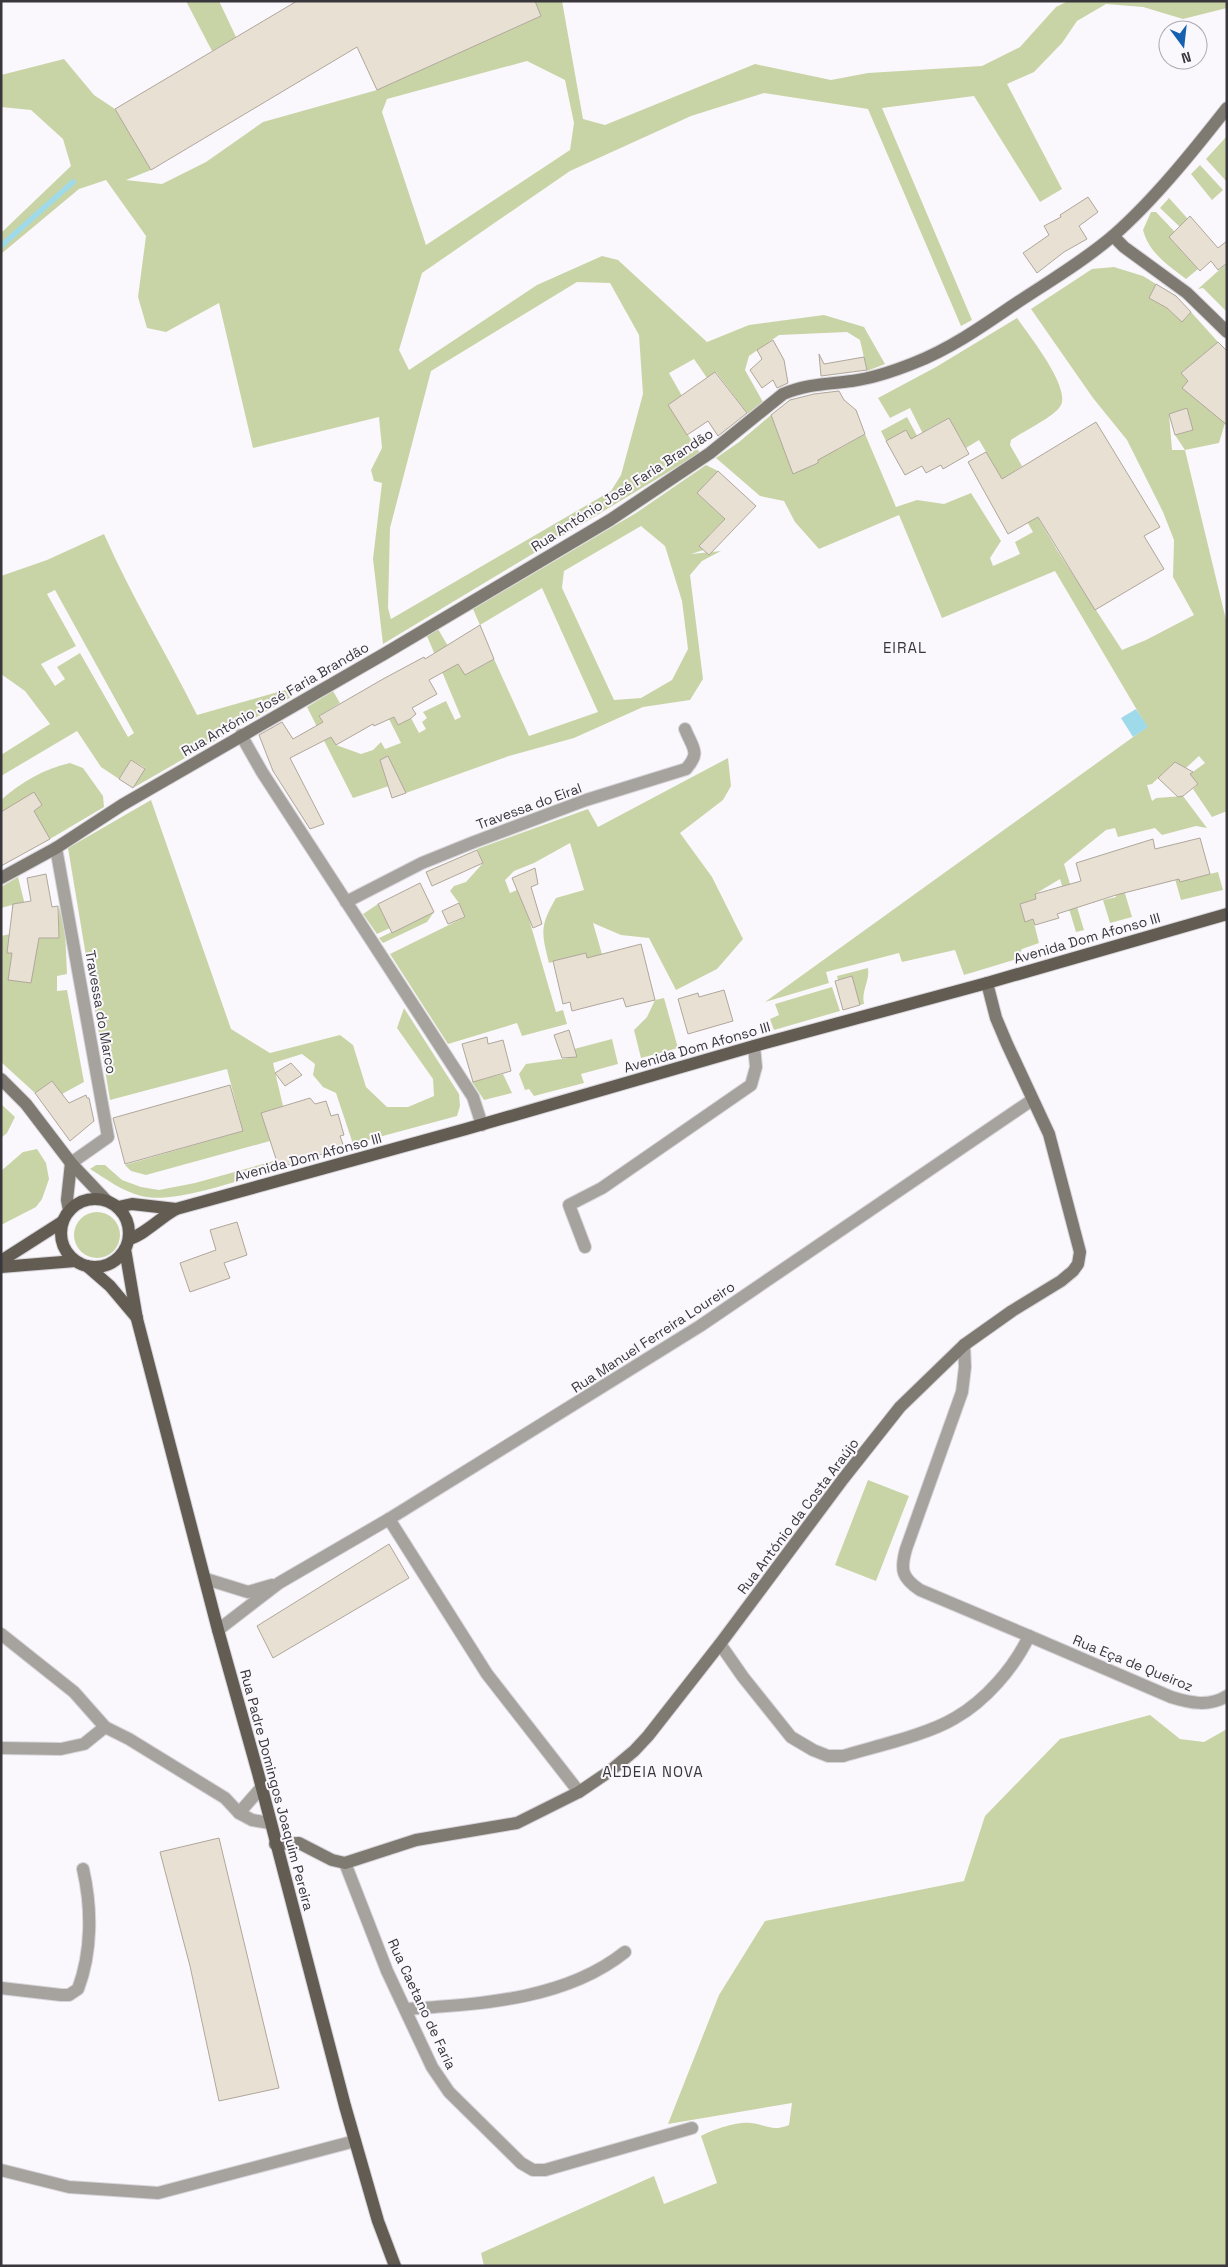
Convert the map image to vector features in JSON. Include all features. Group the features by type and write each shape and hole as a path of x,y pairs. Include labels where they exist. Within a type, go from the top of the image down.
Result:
{"main road":[{"name":"Avenida Dom Afonso III","path":"127,1244 156,1220 176,1209 482,1125 754,1046 1227,914"},
{"path":"1,1267 81,1263 96,1267 113,1262 127,1244 127,1222 112,1204 86,1200 69,1210 62,1222 61,1239 64,1248 81,1263"},
{"name":"Avenida Dom Afonso III","path":"112,1204 132,1204 176,1209"},
{"path":"1,1261 62,1222"},
{"name":"Rua Padre Domingos Joaquim Pereira","path":"127,1244 138,1319 218,1630 355,2141 378,2221 395,2266"},
{"name":"Rua Padre Domingos Joaquim Pereira","path":"81,1263 110,1286 138,1319"}],"street":[{"name":"Rua António José Faria Brandão","path":"1,878 56,848 122,805 384,654 610,520 710,454 748,424 772,401 783,394 818,384 885,374 940,351 982,327 1113,236 1205,137 1227,108"},
{"path":"1113,236 1124,247 1187,293 1227,332"},
{"name":"Travessa do Eiral","path":"346,902 422,863 474,842 586,800 686,769 695,759 696,754 686,729"},
{"path":"242,735 262,772 473,1098 482,1125"},
{"name":"Travessa do Marco","path":"56,848 108,1137 71,1163"},
{"name":"Rua António da Costa Araújo","path":"345,1862 416,1840 517,1823 579,1792 634,1751 720,1644 843,1479 900,1408 964,1345 1012,1311 1061,1281 1078,1264 1080,1252 1049,1134 996,1018 987,982"},
{"path":"585,1247 569,1205 602,1188 751,1085 756,1067 754,1046"},
{"path":"1,1079 26,1104 71,1163 112,1204"},
{"name":"Rua Manuel Ferreira Loureiro","path":"218,1630 279,1583 389,1519 700,1326 1032,1100"},
{"path":"69,1210 71,1163"},
{"name":"Rua Eça de Queiroz","path":"964,1345 966,1367 962,1392 906,1549 902,1572 909,1583 920,1590 1171,1698 1190,1703 1207,1703 1227,1696"},
{"path":"389,1519 487,1674 579,1792"},
{"name":"Rua Manuel Ferreira Loureiro","path":"206,1579 248,1592 279,1583"},
{"path":"1,1634 74,1692 105,1727 129,1739 225,1798 239,1813 252,1820 270,1823"},
{"path":"720,1644 743,1678 791,1737 813,1750 828,1756 843,1756 938,1726 971,1708 1000,1678 1022,1650 1028,1636"},
{"path":"1,1748 61,1749 84,1744 105,1727"},
{"path":"239,1813 261,1788"},
{"path":"276,1844 299,1843 332,1860 345,1862"},
{"name":"Rua Caetano de Faria","path":"345,1862 387,1971 432,2067 449,2092 522,2163 533,2170 545,2170 692,2128"},
{"path":"1,1988 61,1995 69,1995 78,1989 90,1924 88,1894 83,1869"},
{"path":"406,2009 484,2003 524,1996 586,1976 611,1963 625,1952"},
{"path":"1,2170 69,2187 158,2193 355,2141"}],"green space":[{"path":"186,1 219,1 236,37 212,51"},
{"path":"535,1 562,1 583,119 605,125 755,64 831,80 868,73 982,66 1020,47 1056,7 1068,1 1227,1 1227,8 1183,19 1143,7 1106,4 1077,21 1062,43 1034,72 1007,84 1062,189 1040,202 974,96 882,108 972,320 961,326 868,109 764,93 691,116 570,171 422,273 399,350 409,370 537,285 602,256 618,260 707,342 749,325 824,315 864,327 885,364 867,371 860,340 847,332 779,335 749,356 745,370 763,402 748,414 716,372 707,378 694,359 669,373 682,396 668,405 700,453 383,644 373,559 382,483 374,481 371,470 382,448 379,417 253,448 219,303 166,332 147,328 138,297 146,236 106,180 79,189 1,254 1,233 71,166 63,139 31,110 1,107 1,75 64,59 94,95 115,109 151,170 126,180 162,184 206,162 263,122 377,90 541,16","holes":["527,61 565,80 574,123 570,150 426,245 382,112 387,99","577,282 610,283 639,335 643,394 621,475 611,491 391,619 388,608 390,528 431,371"]},
{"path":"1227,136 1227,182 1206,159"},
{"path":"1200,165 1223,190 1212,200 1191,174"},
{"path":"1169,198 1188,219 1180,227 1160,208"},
{"path":"1151,212 1156,212 1175,232 1169,237 1198,269 1186,279 1154,252 1146,238 1143,230"},
{"path":"1227,263 1227,312 1203,288 1198,289"},
{"path":"1114,267 1143,276 1156,284 1149,298 1167,308 1182,322 1191,312 1218,342 1181,373 1188,381 1183,388 1225,423 1219,443 1185,450 1227,624 1227,811 1212,817 1193,789 1198,784 1190,774 1205,763 1199,756 1186,768 1175,762 1152,784 1147,785 1152,801 1156,798 1183,796 1207,828 1196,826 1162,835 1155,828 1118,837 1115,828 1106,830 1064,864 1084,930 1076,932 1060,879 1035,894 1036,899 1020,904 1025,921 1033,919 1039,943 1022,949 1017,959 964,975 955,950 902,962 899,953 826,972 829,983 765,1002 1147,727 1055,571 942,618 899,515 819,549 795,522 784,501 760,496 716,458 739,442 771,415 793,473 818,463 816,455 839,449 865,434 896,507 917,500 944,504 971,493 1001,541 990,558 993,566 1020,554 1015,542 1033,532 979,440 966,448 949,418 928,429 934,441 928,444 910,408 890,418 878,398 936,367 1017,318 1054,373 1062,396 1061,405 1053,414 1011,440 1010,445 1022,466 1012,473 1057,550 1122,650 1146,640 1194,615 1173,577 1174,540 1163,512 1127,440 1093,398 1031,309 1092,269","holes":["1187,409 1193,430 1175,435 1185,450 1172,450 1169,414"]},
{"path":"907,417 923,447 917,450 906,430 886,441 881,431"},
{"path":"706,465 718,471 697,493 725,519 709,535 719,545 691,554 721,551 702,561 690,575 703,679 690,700 643,707 574,738 509,756 406,793 389,786 353,798 307,707 333,691 340,703 319,716 336,745 361,754 373,750 381,742 385,749 401,743 389,719 394,717 398,725 411,718 419,733 426,729 422,722 427,718 423,712 446,701 455,720 461,717 427,636 438,629 465,675 494,659 529,736 598,712 542,588 480,625 473,609 636,513","holes":["641,526 665,546 682,601 688,649 672,680 641,698 614,700 562,588 564,571"]},
{"path":"104,534 197,715 285,690 293,696 133,788 145,768 131,760 119,779 101,767 77,731 1,776 1,755 50,724 25,691 1,674 1,576 47,560","holes":["55,590 134,733 128,737 80,653 57,667 65,679 55,686 41,664 76,646 47,594"]},
{"path":"728,758 731,786 723,800 680,833 712,877 743,939 717,969 676,990 649,938 621,935 593,923 604,961 589,965 586,953 549,963 543,936 547,915 556,898 584,890 570,843 534,863 514,871 505,880 510,893 517,890 529,919 556,1012 563,1010 567,1024 522,1036 517,1023 448,1044 390,954 465,917 459,903 450,891 454,886 466,882 483,863 477,849 588,809 598,827"},
{"path":"70,763 83,768 103,796 104,807 50,839 40,823 8,827 42,805 34,793 1,812 1,800 33,777"},
{"path":"151,800 231,1029 270,1053 340,1035 353,1045 366,1087 387,1107 408,1107 434,1096 433,1079 397,1028 404,1008 459,1094 460,1106 457,1116 353,1144 336,1093 323,1087 313,1075 315,1064 302,1054 273,1063 283,1106 261,1113 270,1141 146,1175 131,1171 125,1165 243,1131 227,1069 110,1100 68,848"},
{"path":"1113,853 1132,917 1110,923 1103,900 1116,897 1104,855"},
{"path":"1175,864 1180,881 1218,872 1223,890 1181,900 1171,865"},
{"path":"18,877 27,913 14,917 12,905 1,908 1,887"},
{"path":"378,904 390,928 377,934 363,914"},
{"path":"59,907 65,929 67,974 57,976 57,991 67,990 84,1082 62,1094 52,1081 35,1093 1,1062 1,936 10,934 12,953 8,980 34,956 40,936 59,937"},
{"path":"434,912 427,922 383,943 379,938"},
{"path":"868,968 863,999 864,1004 860,1005 852,977 838,980 837,976"},
{"path":"832,987 840,1011 774,1030 770,1019 779,1015 775,1004"},
{"path":"664,998 678,1048 641,1058 634,1030 647,1017 655,1000"},
{"path":"612,1039 618,1064 581,1074 584,1083 534,1096 529,1089 525,1090 519,1074 526,1064 576,1057 574,1049"},
{"path":"503,1074 512,1093 484,1100 472,1082"},
{"path":"1,1104 15,1117 7,1133 1,1138"},
{"path":"37,1149 46,1163 49,1179 42,1199 36,1207 1,1225 1,1171 23,1152"},
{"path":"277,1160 279,1168 248,1178 190,1194 155,1198 127,1191 90,1169 96,1165 105,1165 122,1180 141,1187 159,1190 195,1183"},
{"path":"92,1212 102,1212 116,1222 120,1235 116,1248 110,1254 102,1258 92,1258 78,1248 74,1240 74,1230 84,1216"},
{"path":"868,1480 909,1496 876,1581 835,1565"},
{"path":"1150,1715 1180,1739 1204,1742 1227,1729 1227,2266 484,2266 481,2253 654,2176 664,2204 717,2183 701,2136 705,2134 739,2123 751,2123 774,2128 789,2125 792,2103 668,2124 719,1995 765,1921 964,1881 985,1816 1060,1739"}],"water":[{"path":"1136,709 1148,727 1133,737 1121,718"}],"building":[{"path":"297,1 535,1 541,16 377,90 357,47 151,170 115,109"},
{"path":"1088,197 1098,212 1079,226 1087,239 1064,252 1037,273 1023,253 1049,235 1044,226 1061,217 1060,215"},
{"path":"1190,216 1218,248 1227,241 1227,263 1218,270 1211,261 1200,271 1169,237"},
{"path":"1156,284 1176,296 1191,312 1182,322 1167,308 1149,298"},
{"path":"773,340 784,360 788,383 777,388 773,380 762,388 750,370 762,359 757,350"},
{"path":"1218,342 1227,351 1227,425 1182,388 1188,381 1181,373"},
{"path":"819,354 824,364 864,357 867,370 821,376"},
{"path":"715,372 747,413 718,436 708,421 687,435 668,405"},
{"path":"839,391 844,400 856,410 865,434 818,460 818,463 793,474 771,415 790,400 814,394"},
{"path":"1187,408 1193,430 1175,435 1169,414"},
{"path":"949,418 969,454 943,469 941,465 926,473 922,466 905,475 886,441 906,430 911,439"},
{"path":"1096,422 1160,527 1144,536 1164,569 1095,610 1038,517 1008,534 968,462 986,452 1002,479"},
{"path":"718,471 756,506 709,555 699,546 725,519 697,493"},
{"path":"480,625 494,659 465,675 458,664 429,680 437,694 412,708 416,714 410,719 398,725 394,717 374,726 373,724 336,745 331,737 290,758 324,824 310,829 273,771 259,735 282,722 293,739 323,722 319,716 383,679 424,657 425,659"},
{"path":"388,756 406,793 392,798 380,760"},
{"path":"131,760 145,769 133,788 119,779"},
{"path":"1175,762 1193,772 1190,774 1198,784 1183,796 1178,797 1158,778"},
{"path":"34,792 42,805 34,811 50,839 1,866 1,812"},
{"path":"1200,838 1210,874 1180,882 1179,879 1116,895 1057,914 1059,918 1035,925 1033,919 1025,922 1020,904 1036,899 1035,894 1081,881 1076,863 1153,839 1155,849"},
{"path":"477,850 483,863 432,886 426,872"},
{"path":"535,868 538,884 531,887 542,924 533,928 512,878"},
{"path":"46,874 52,907 58,906 59,938 39,938 31,983 8,980 12,953 7,953 13,904 31,901 27,878"},
{"path":"420,883 434,912 392,933 378,904"},
{"path":"459,903 465,917 448,924 442,911"},
{"path":"641,944 655,1000 626,1007 623,998 572,1011 570,1002 563,1004 553,961 586,953 587,958"},
{"path":"852,976 860,1005 843,1010 835,981"},
{"path":"724,990 733,1021 688,1034 678,999 698,993 699,997"},
{"path":"569,1030 577,1057 562,1058 554,1035"},
{"path":"487,1037 488,1044 503,1040 511,1071 473,1082 462,1044"},
{"path":"291,1063 302,1075 285,1086 275,1073"},
{"path":"52,1081 69,1103 86,1095 89,1098 94,1121 70,1141 35,1093"},
{"path":"230,1085 243,1131 125,1164 113,1118"},
{"path":"310,1098 315,1104 326,1101 331,1116 338,1114 344,1135 340,1136 344,1147 279,1168 261,1113"},
{"path":"237,1222 247,1255 224,1263 230,1278 190,1292 180,1263 216,1250 210,1230"},
{"path":"389,1544 409,1578 273,1658 257,1626"},
{"path":"219,1838 279,2088 219,2101 190,1966 160,1852"}],"waterway":[{"path":"1,246 73,182"}],"district":[{"name":"EIRAL","path":"905,647"},
{"name":"ALDEIA NOVA","path":"653,1771"}]}
